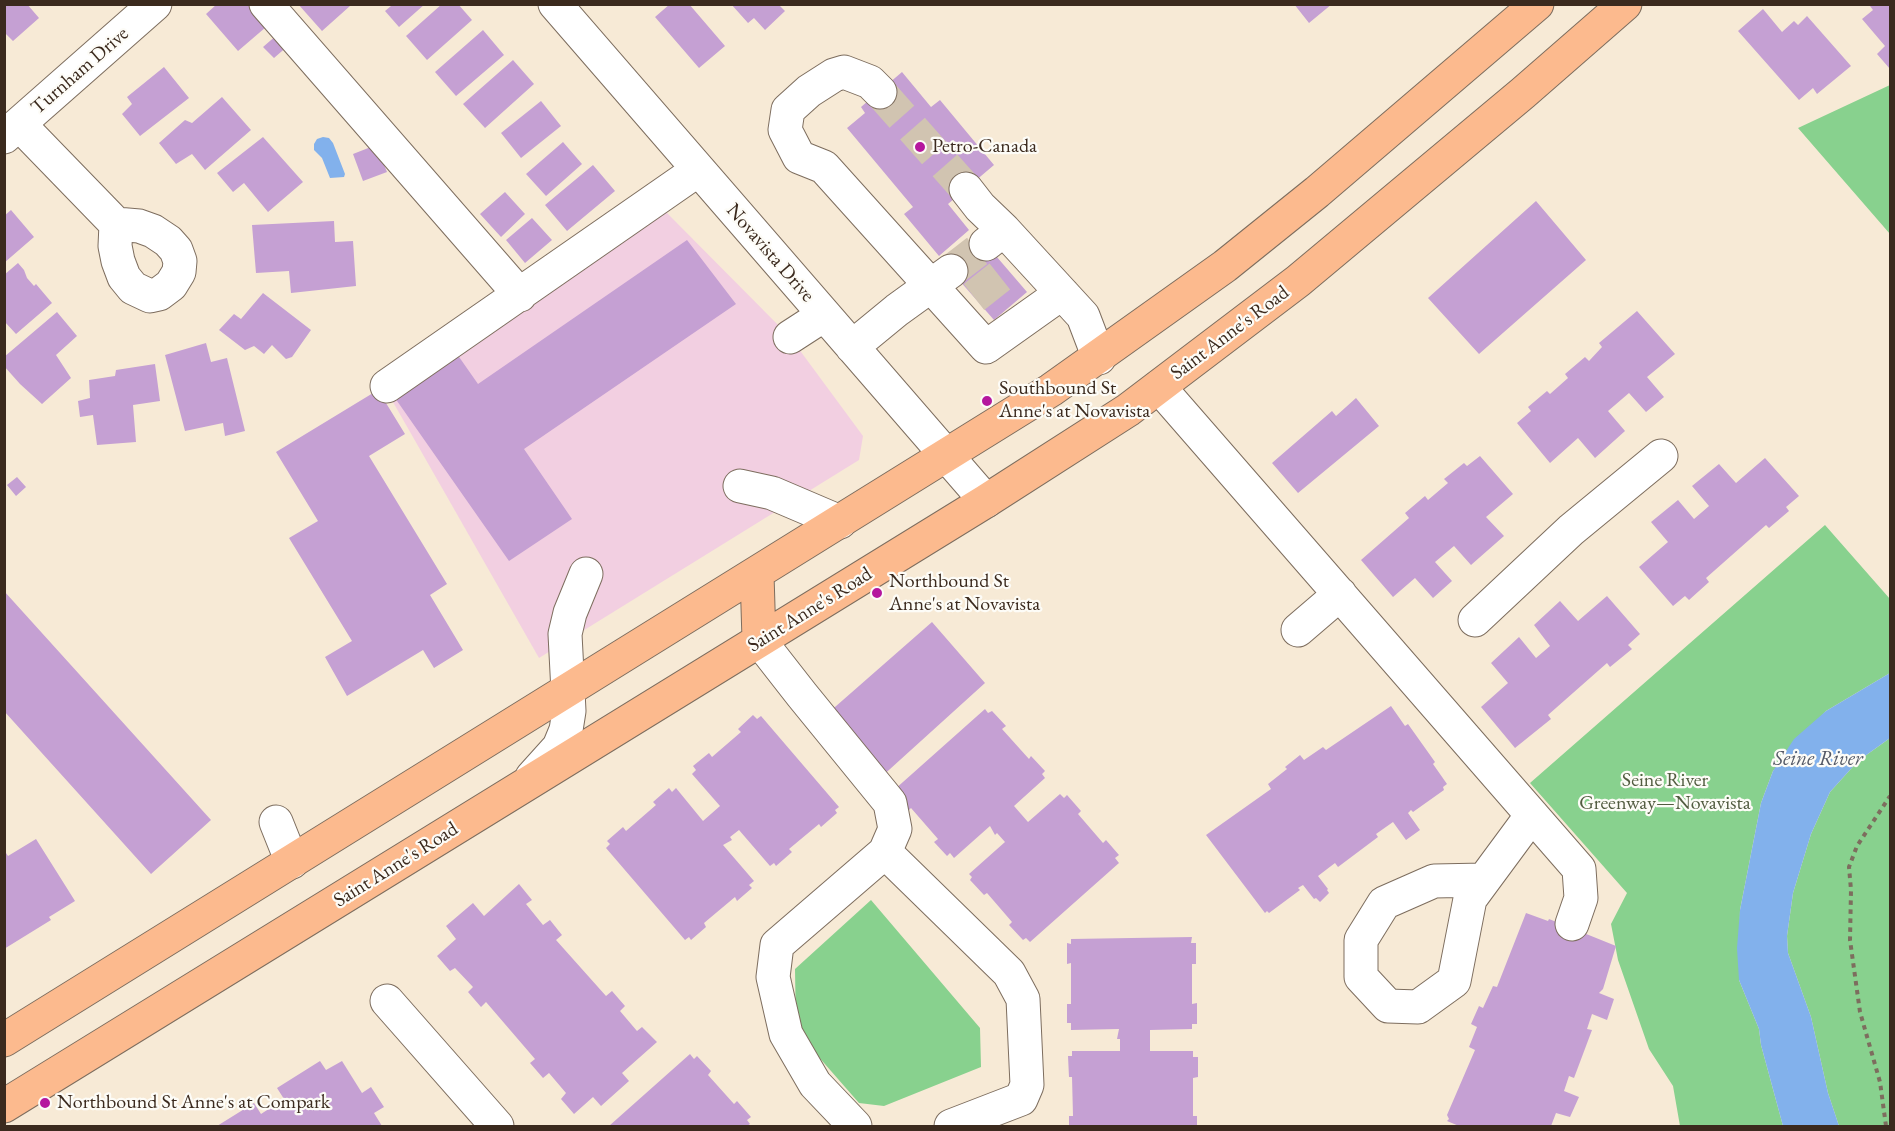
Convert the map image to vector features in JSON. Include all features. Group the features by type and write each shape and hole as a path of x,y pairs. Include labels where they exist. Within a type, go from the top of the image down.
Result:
{"main road":[{"path":"4,1040 947,456 1098,358 1225,266 1317,192 1537,4"},
{"name":"Saint Anne's Road","path":"4,1106 986,501 1128,410 1239,327 1351,238 1625,4"},
{"path":"757,574 759,640"}],"street":[{"name":"Turnham Drive","path":"12,130 155,4"},
{"path":"266,4 520,295"},
{"name":"Novavista Drive","path":"555,4 986,501"},
{"path":"880,92 870,82 844,72 834,75 809,91 788,110 785,130 799,157 824,167 941,278 964,304 986,346 1062,293"},
{"path":"12,130 116,224"},
{"path":"387,386 698,170"},
{"path":"966,189 980,207 995,237 1018,262 1062,293 1083,316 1098,358"},
{"path":"852,347 941,278"},
{"path":"790,337 824,315"},
{"path":"1159,387 1579,869 1581,898 1572,924"},
{"path":"1475,620 1571,530 1661,456"},
{"path":"741,486 772,493 840,522"},
{"path":"525,785 559,747 566,730 568,691 566,634 570,613 586,574"},
{"path":"1298,630 1340,594"},
{"path":"759,640 890,803 895,830 885,852 777,945 773,976 786,1034 815,1084 855,1126"},
{"path":"1484,880 1532,815"},
{"path":"276,822 292,862"},
{"path":"885,852 1009,973 1023,999 1027,1085 1021,1099 951,1126"},
{"path":"387,1002 497,1126"}],"path":[{"path":"1886,1126 1880,1082 1860,1012 1850,940 1849,867 1857,846 1890,796"}],"shaded area":[{"path":"666,212 790,337 863,436 859,460 539,658 381,381"}],"green space":[{"path":"1890,85 1890,234 1798,128"},
{"name":"Seine River Greenway—Novavista","path":"1825,525 1890,599 1890,673 1826,711 1773,771 1761,803 1740,910 1739,980 1759,1029 1761,1045 1783,1126 1680,1126 1673,1086 1649,1049 1618,960 1611,924 1627,893 1530,783"},
{"path":"1890,738 1890,1126 1839,1126 1828,1093 1811,1017 1788,953 1787,936 1793,893 1811,834 1830,792 1858,761"},
{"path":"871,900 980,1028 981,1067 884,1106 859,1103 796,1031 795,969"}],"water":[{"path":"329,138 333,143 345,174 344,177 330,178 322,158 314,150 317,139"},
{"name":"Seine River","path":"1890,673 1890,738 1858,761 1830,792 1811,834 1793,893 1787,936 1788,953 1811,1017 1828,1093 1839,1126 1783,1126 1761,1045 1759,1029 1739,980 1737,948 1740,910 1761,803 1773,771 1794,739 1826,711"}],"building":[{"path":"4,4 27,4 39,18 13,41 4,32"},
{"path":"217,4 247,4 266,27 238,51 206,14"},
{"path":"298,4 348,4 350,6 322,31"},
{"path":"389,4 425,4 399,27 385,11 391,6"},
{"path":"442,4 458,4 472,20 427,60 406,36"},
{"path":"670,4 689,4 725,46 699,68 655,17"},
{"path":"731,4 778,4 785,11 765,30 754,18 748,23"},
{"path":"1294,4 1332,4 1309,23"},
{"path":"1871,4 1890,4 1890,69 1877,54 1885,46 1862,19 1873,10"},
{"path":"1763,9 1782,32 1794,21 1798,25 1807,16 1851,66 1817,94 1813,88 1799,100 1738,31"},
{"path":"483,30 504,55 456,96 435,72"},
{"path":"278,34 289,45 274,58 263,47"},
{"path":"513,60 534,84 485,128 463,104"},
{"path":"164,67 189,98 140,136 122,114 132,104 127,97"},
{"name":"Petro-Canada","path":"902,72 931,107 940,100 994,165 948,204 969,230 939,256 904,214 913,207 847,128 865,113 861,107"},
{"path":"222,97 251,130 205,170 192,154 176,164 159,143 185,120 192,123"},
{"path":"541,101 561,126 521,158 501,133"},
{"path":"263,137 303,182 268,212 244,183 233,192 217,173"},
{"path":"563,142 582,164 546,196 526,174"},
{"path":"376,145 387,172 363,181 353,154"},
{"path":"593,165 615,191 567,231 545,205"},
{"path":"505,192 525,214 501,237 480,214"},
{"path":"1536,201 1586,260 1479,354 1428,298"},
{"path":"11,210 34,237 4,263 4,216"},
{"path":"532,218 552,240 525,263 506,240"},
{"path":"334,221 335,242 353,241 356,286 291,293 289,271 256,273 252,225"},
{"path":"978,235 1027,292 994,320 945,264"},
{"path":"687,240 736,304 524,449 572,519 509,561 395,398 457,354 478,384"},
{"path":"18,263 27,278 34,286 36,284 52,303 16,334 4,321 4,275"},
{"path":"263,293 311,330 292,357 286,359 272,345 264,354 254,346 245,350 219,330 234,314 241,319"},
{"path":"1637,311 1675,354 1647,377 1664,397 1646,412 1629,393 1608,411 1625,431 1595,458 1578,438 1550,463 1517,423 1531,411 1528,407 1547,391 1550,394 1568,378 1565,374 1585,357 1589,361 1602,347 1599,343"},
{"path":"57,312 77,336 56,355 71,378 42,404 4,366 4,357"},
{"path":"206,343 211,362 227,358 245,431 225,436 223,423 185,431 165,355"},
{"path":"155,364 160,401 133,405 136,442 97,445 93,415 80,417 78,401 90,398 89,380 115,376 116,370"},
{"path":"378,390 405,434 369,456 447,584 430,595 463,650 434,668 423,650 347,696 325,657 352,641 289,538 318,521 276,452"},
{"path":"1356,398 1379,426 1298,493 1272,463 1332,411 1336,416"},
{"path":"1480,456 1513,494 1486,517 1504,536 1471,565 1454,546 1435,562 1452,581 1433,598 1415,578 1393,597 1361,560 1409,518 1405,513 1425,496 1428,500 1448,483 1444,479 1464,463 1467,466"},
{"path":"1765,458 1799,496 1786,507 1789,511 1769,528 1766,525 1706,578 1709,582 1689,600 1685,596 1673,606 1639,567 1668,542 1651,522 1678,500 1694,519 1709,506 1692,486 1719,464 1736,483"},
{"path":"17,477 26,487 16,496 7,485"},
{"path":"4,591 211,820 151,874 4,711"},
{"path":"1607,596 1640,634 1628,645 1632,649 1610,667 1607,663 1548,715 1551,719 1515,748 1481,707 1508,683 1491,663 1519,637 1536,658 1550,646 1534,625 1560,601 1578,621"},
{"path":"932,622 985,683 879,779 827,714"},
{"path":"1391,706 1405,726 1408,724 1435,762 1433,764 1447,784 1443,787 1444,790 1413,812 1411,810 1408,813 1420,830 1406,840 1393,822 1376,834 1378,837 1338,867 1335,863 1318,876 1329,893 1320,902 1314,899 1303,885 1298,888 1300,890 1269,913 1267,911 1265,913 1206,835 1271,789 1268,784 1300,755 1304,760 1323,747 1326,750"},
{"path":"985,709 988,713 992,711 1006,726 1002,729 1029,759 1031,756 1045,771 1042,774 1045,778 1014,806 1028,822 1060,794 1064,798 1067,795 1081,811 1078,814 1103,843 1106,840 1119,855 1115,858 1119,863 1030,942 1026,938 1023,940 1009,925 1012,922 987,893 984,895 970,880 972,877 969,874 1005,842 997,833 995,835 990,826 954,858 950,853 947,856 934,842 938,839 911,808 908,811 894,790"},
{"path":"753,715 757,719 761,716 839,807 835,810 837,813 821,827 819,824 789,849 792,852 776,866 774,863 770,866 739,830 730,837 732,840 723,845 754,881 749,885 752,888 737,901 735,897 704,923 706,927 691,940 689,937 685,940 606,848 610,844 607,841 623,827 626,831 656,805 653,802 669,788 672,792 676,788 703,821 720,806 692,774 696,770 693,766 709,753 712,757 741,732 738,729"},
{"path":"36,839 75,901 49,917 51,920 4,949 4,850 8,856"},
{"path":"519,884 532,900 526,904 543,925 550,920 562,935 556,940 606,996 612,991 625,1006 620,1011 637,1031 642,1027 657,1042 622,1073 629,1081 601,1106 593,1097 574,1114 561,1099 566,1093 549,1073 543,1078 530,1063 535,1059 486,1002 481,1007 468,992 473,987 455,968 450,971 437,956 456,939 446,926 473,903 484,916"},
{"path":"1526,913 1548,921 1549,919 1616,946 1603,989 1599,993 1614,999 1607,1020 1592,1014 1587,1029 1592,1030 1574,1078 1569,1076 1564,1091 1579,1097 1570,1117 1556,1113 1551,1126 1459,1126 1447,1121 1449,1119 1447,1115 1475,1050 1469,1047 1477,1027 1471,1024 1479,1006 1483,1008 1493,986 1497,987"},
{"path":"1192,937 1191,943 1196,943 1196,964 1192,964 1192,1004 1197,1003 1197,1024 1192,1024 1192,1029 1150,1030 1150,1051 1193,1051 1193,1057 1198,1057 1198,1077 1193,1078 1193,1116 1197,1116 1197,1126 1069,1126 1069,1116 1073,1116 1072,1077 1069,1077 1068,1056 1072,1056 1072,1051 1120,1051 1120,1039 1117,1039 1119,1029 1071,1030 1071,1023 1067,1023 1067,1004 1071,1004 1071,963 1067,964 1067,943 1071,944 1071,939"},
{"path":"690,1054 694,1059 697,1056 711,1071 708,1075 734,1104 737,1101 751,1117 747,1120 750,1124 747,1126 609,1126"},
{"path":"320,1061 326,1070 342,1061 362,1093 371,1087 384,1107 374,1113 382,1126 217,1126 254,1103 261,1114 284,1099 277,1088"}],"tunnel":[{"path":"880,92 966,189"},
{"path":"951,271 986,244"},
{"path":"974,297 1008,270"}],"place":[{"name":"Petro-Canada","path":"920,147"},
{"name":"Southbound St Anne's at Novavista","path":"987,401"},
{"name":"Northbound St Anne's at Novavista","path":"877,593"},
{"name":"Northbound St Anne's at Compark","path":"45,1103"}]}
